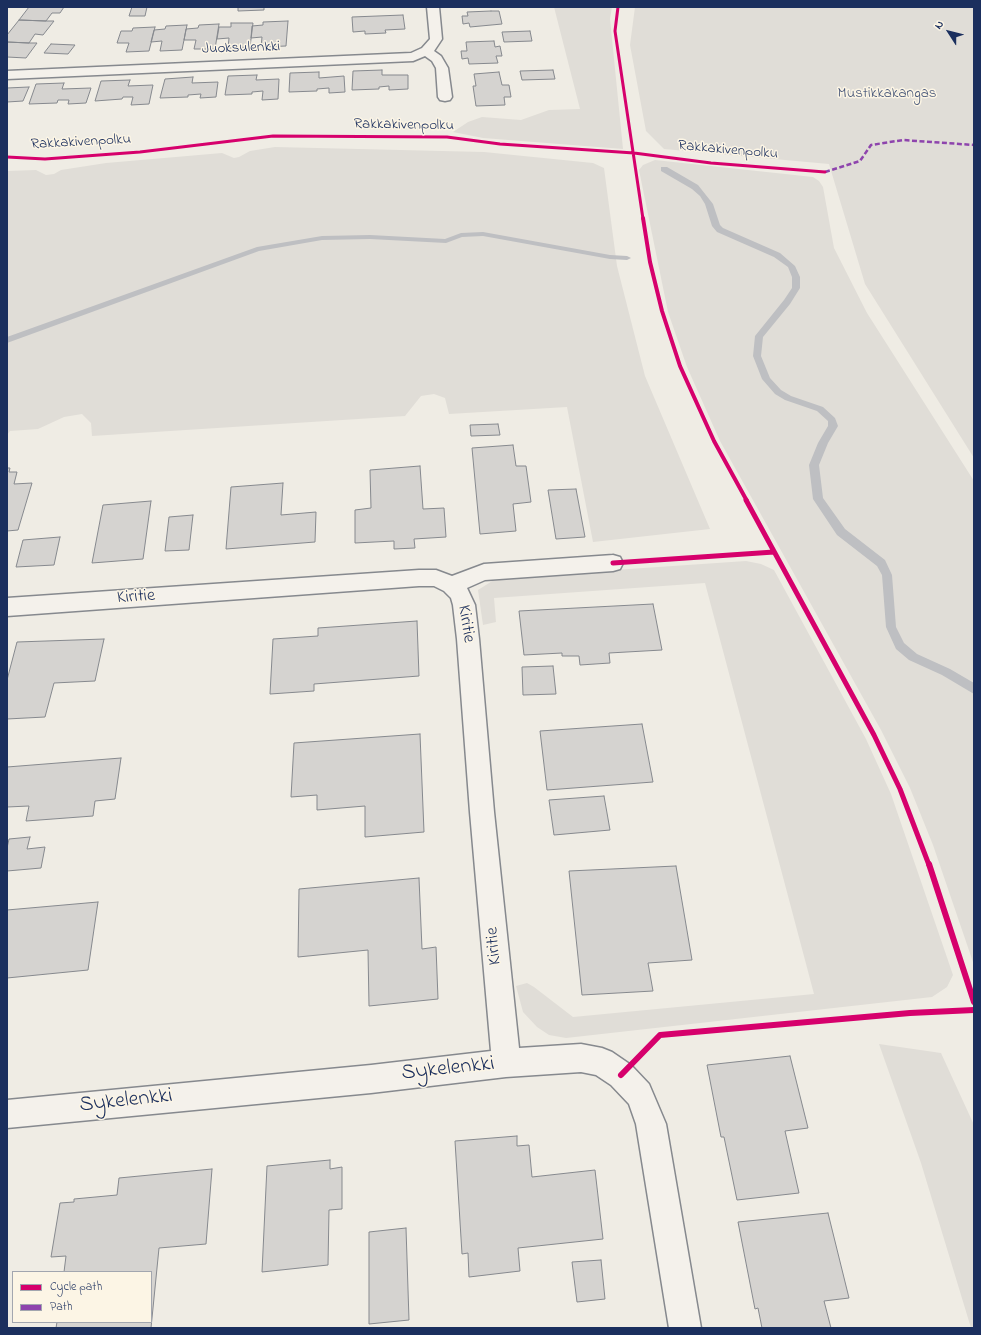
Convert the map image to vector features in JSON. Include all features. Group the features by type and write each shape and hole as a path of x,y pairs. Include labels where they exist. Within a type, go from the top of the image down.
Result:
{"street":[{"path":"433,7 436,39 433,45 426,51 437,59 442,68 444,97"},
{"name":"Juoksulenkki","path":"7,75 403,58 421,55 426,51"},
{"path":"451,584 484,572 613,563"},
{"name":"Kiritie","path":"7,607 419,578 436,578 451,584 459,593 464,605 468,639 482,812 506,1063"},
{"name":"Sykelenkki","path":"7,1114 371,1079 506,1063 581,1058 602,1062 621,1075 639,1094 651,1124 685,1328"}],"green space":[{"path":"554,7 612,7 610,19 623,149 483,138 453,132 468,122 482,117 521,120 549,110 580,109"},
{"name":"Mustikkakangas","path":"635,7 974,7 974,458 865,284 829,164 664,149 646,131 630,45"},
{"path":"275,147 484,152 593,163 604,168 617,266 645,376 710,529 593,542 567,407 449,414 445,398 434,394 421,396 405,416 92,436 91,423 82,414 64,417 38,429 10,431 7,435 7,171 36,170 46,175 54,174 61,170 106,163 222,153 234,158 250,151"},
{"path":"655,160 813,177 819,181 823,187 834,248 867,313 974,481 974,965 933,845 910,788 881,730 720,441 687,367 668,312 639,170 643,165"},
{"path":"746,561 761,564 774,570 866,739 891,794 953,975 947,987 932,997 566,1038 549,1035 537,1027 523,1012 516,986 527,983 573,1017 814,994 705,583 494,598 496,622 483,625 478,590 497,578"},
{"path":"879,1044 941,1053 974,1125 974,1328 971,1328 921,1163"}],"building":[{"path":"29,7 64,7 60,13 52,13 46,21 19,20"},
{"path":"132,7 147,7 145,16 129,16"},
{"path":"238,7 264,7 264,10 238,11"},
{"path":"499,11 502,24 470,27 469,23 463,24 462,16 468,16 467,12"},
{"path":"403,15 405,29 385,30 386,33 365,34 365,31 353,32 352,17"},
{"path":"19,20 54,21 43,35 35,34 29,43 7,42 7,35"},
{"path":"288,21 286,46 261,47 262,37 251,38 252,26 263,25 263,22"},
{"path":"231,23 253,23 250,47 228,48 229,38 217,39 219,27 231,27"},
{"path":"219,24 215,49 194,49 196,40 184,40 186,29 198,28 199,25"},
{"path":"187,25 182,50 160,51 162,41 151,42 154,30 165,29 166,26"},
{"path":"155,27 149,51 126,52 129,43 117,43 121,31 132,31 133,28"},
{"path":"530,31 532,41 504,42 502,32"},
{"path":"494,41 495,47 500,46 502,56 496,56 498,63 469,64 468,58 462,59 461,51 467,51 466,42"},
{"path":"7,42 37,43 26,58 7,57"},
{"path":"51,44 75,45 68,54 44,53"},
{"path":"382,70 382,75 408,75 408,89 389,90 389,86 379,87 379,89 352,90 353,71"},
{"path":"553,70 555,79 522,80 520,71"},
{"path":"319,72 319,78 344,76 345,92 329,93 329,88 317,89 317,91 289,92 290,73"},
{"path":"499,72 502,85 509,85 511,97 504,97 505,105 476,106 473,86 476,86 474,74"},
{"path":"257,75 256,80 279,79 278,99 262,100 263,91 252,92 252,94 225,95 228,76"},
{"path":"193,77 192,83 218,82 216,97 200,98 201,94 188,95 188,97 160,98 165,79"},
{"path":"130,80 128,86 153,85 149,104 131,105 133,97 95,101 101,81"},
{"path":"64,83 62,89 91,88 86,103 68,104 69,100 58,100 57,103 29,104 36,84"},
{"path":"29,87 23,101 7,102 7,88"},
{"path":"498,424 500,435 471,436 470,425"},
{"path":"513,445 516,466 526,466 531,502 513,504 516,531 480,534 472,448"},
{"path":"420,466 423,509 444,508 446,537 414,539 415,548 394,549 394,541 355,543 355,510 371,508 370,470"},
{"path":"7,468 10,468 9,472 17,472 14,484 32,483 18,530 7,531"},
{"path":"283,483 281,515 316,512 315,542 226,549 231,487"},
{"path":"576,489 585,537 556,539 548,490"},
{"path":"151,501 143,559 92,563 103,505"},
{"path":"193,515 189,550 165,551 169,517"},
{"path":"60,537 54,565 16,567 23,540"},
{"path":"653,604 662,650 609,653 610,663 580,665 579,656 562,656 562,653 524,655 519,611"},
{"path":"417,621 419,676 314,684 314,691 270,694 273,639 318,636 318,628"},
{"path":"104,639 95,681 54,683 45,717 7,719 7,680 17,642"},
{"path":"553,666 556,694 523,695 522,667"},
{"path":"642,724 653,782 547,790 540,731"},
{"path":"420,734 424,832 365,837 365,806 317,810 317,795 291,797 294,743"},
{"path":"121,758 115,799 95,801 93,816 26,821 29,806 7,807 7,767"},
{"path":"604,796 610,830 554,835 549,800"},
{"path":"30,837 27,849 45,847 41,868 7,871 7,848 9,839"},
{"path":"676,866 692,960 648,963 653,991 582,995 569,871"},
{"path":"419,878 422,949 436,947 438,999 369,1006 368,950 298,957 299,889"},
{"path":"98,902 88,970 7,978 7,910"},
{"path":"790,1056 808,1128 785,1131 799,1193 737,1200 724,1137 721,1137 707,1065"},
{"path":"517,1136 517,1146 529,1145 532,1177 595,1170 603,1239 518,1248 520,1271 469,1277 468,1253 462,1254 455,1141"},
{"path":"330,1160 330,1169 342,1167 342,1209 329,1210 328,1265 262,1272 267,1166"},
{"path":"212,1169 206,1244 159,1248 152,1318 152,1271 64,1271 66,1256 51,1257 60,1203 74,1202 74,1199 117,1195 119,1178"},
{"path":"828,1213 849,1298 824,1301 831,1328 762,1328 758,1308 755,1309 738,1222"},
{"path":"406,1228 409,1320 369,1324 369,1232"},
{"path":"601,1260 605,1299 577,1302 572,1262"},
{"path":"57,1323 152,1323 151,1328 56,1328"}],"waterway":[{"path":"664,169 695,187 703,195 709,204 716,226 720,230 777,255 791,266 796,277 796,288 787,302 759,336 757,356 766,379 778,392 788,398 820,409 832,420 833,426 823,443 814,465 818,499 841,532 881,563 887,575 891,627 900,646 913,657 946,672 974,689"},
{"path":"7,340 257,249 322,238 370,237 446,241 461,235 483,234 610,257 627,258"}],"marked path":[{"path":"825,172 860,161 871,145 903,140 974,145"}],"cycle path":[{"path":"618,7 615,31 650,262 662,311 680,366 714,441 874,735 900,789 923,847 974,1002"},
{"name":"Rakkakivenpolku","path":"7,157 45,159 140,152 273,136 447,137 500,144 634,153 711,163 825,172"},
{"path":"613,563 774,552"},
{"path":"621,1075 660,1035 910,1013 974,1010"}]}
